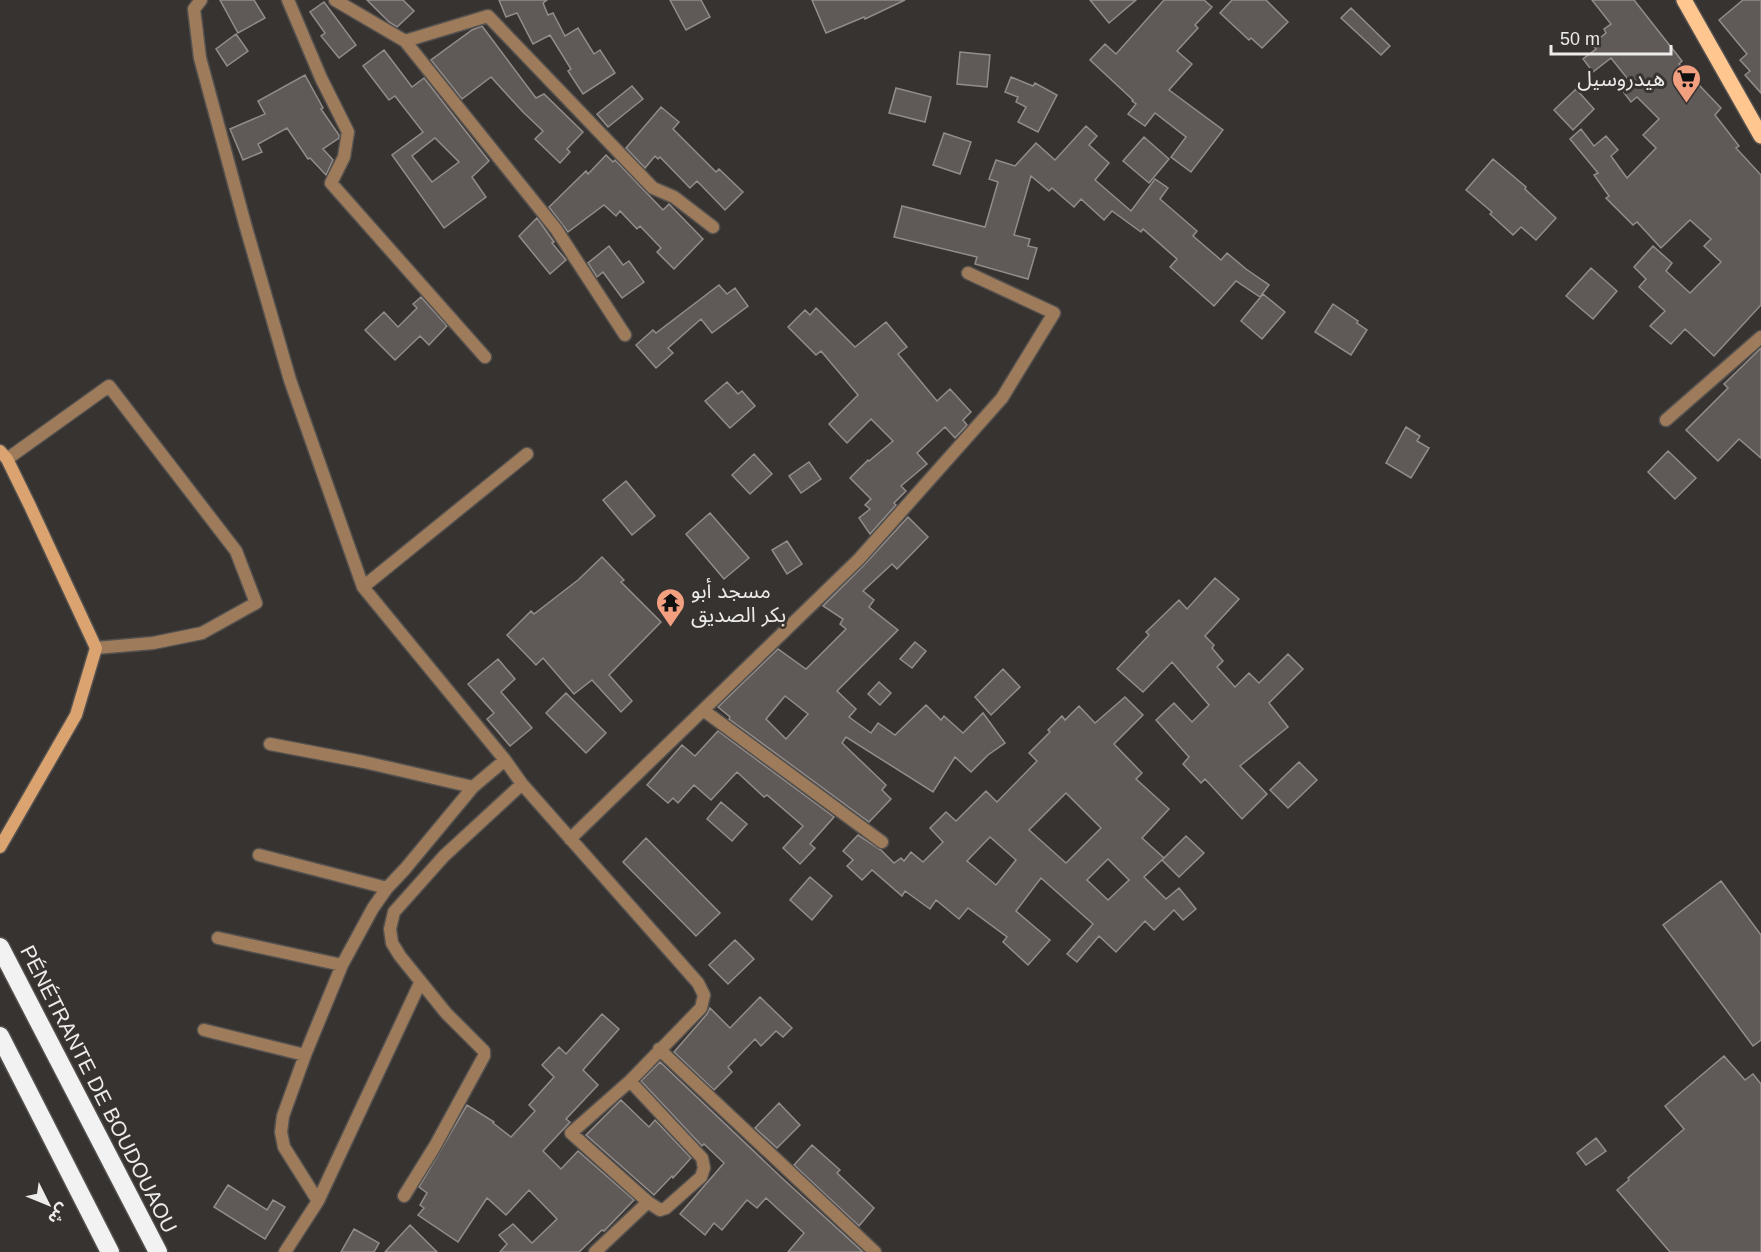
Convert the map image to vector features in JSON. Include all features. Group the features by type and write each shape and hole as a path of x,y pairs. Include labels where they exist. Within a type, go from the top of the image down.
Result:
{"highway":[{"name":"PÉNÉTRANTE DE BOUDOUAOU","path":"0,946 158,1252"},
{"path":"0,1036 110,1252"}],"main road":[{"path":"1684,0 1761,136"},
{"path":"0,848 76,716 96,648 3,455"}],"street":[{"path":"201,0 194,9 200,58 245,224 290,380 363,587 505,760 522,784 698,983 704,995 701,1008 630,1081 571,1133 648,1202 660,1210 666,1208 701,1177 704,1168 702,1158 630,1081"},
{"path":"288,0 321,78 348,132 344,157 331,183 485,357"},
{"path":"335,0 405,41 556,229 626,335"},
{"path":"405,41 488,16 652,188 674,197 713,227"},
{"path":"570,839 859,559 1002,398 1054,313 968,273"},
{"path":"1666,420 1761,337"},
{"path":"3,455 109,386 236,551 256,603 202,633 153,643 96,648"},
{"path":"363,587 527,454"},
{"path":"703,711 882,842"},
{"path":"270,744 364,762 473,787"},
{"path":"318,1201 284,1147 281,1132 283,1116 305,1055 342,965 373,908 387,888 473,787 505,760"},
{"path":"404,1196 435,1146 484,1056 484,1052 420,983 392,943 390,929 394,912 444,856 522,784"},
{"path":"259,855 387,888"},
{"path":"218,938 342,965"},
{"path":"285,1252 318,1201 420,983"},
{"path":"204,1030 305,1055"},
{"path":"659,1049 875,1252"},
{"path":"596,1252 648,1202"}],"building":[{"path":"220,0 254,0 265,18 238,33"},
{"path":"367,0 403,0 414,11 397,27"},
{"path":"499,0 547,0 543,3 548,15 553,13 565,36 578,28 594,54 600,50 615,73 583,94 568,71 571,69 550,35 533,44 517,13 506,17"},
{"path":"670,0 701,0 710,17 686,30"},
{"path":"812,0 905,0 865,19 864,17 826,33"},
{"path":"1090,0 1136,0 1109,23"},
{"path":"1164,0 1204,0 1212,7 1195,25 1198,28 1177,51 1192,64 1169,90 1223,130 1191,172 1171,157 1186,137 1155,113 1145,126 1128,114 1136,104 1090,60 1105,44 1116,54"},
{"path":"1232,0 1266,0 1288,22 1262,48 1251,38 1249,40 1220,13"},
{"path":"1592,0 1634,0 1682,61 1679,64 1721,108 1715,115 1739,146 1736,148 1761,175 1761,305 1714,356 1685,329 1671,344 1650,326 1665,311 1639,287 1646,279 1634,267 1653,246 1672,263 1666,271 1690,293 1721,262 1704,246 1711,239 1690,220 1661,248 1637,222 1633,225 1606,198 1609,196 1594,175 1598,173 1570,139 1581,129 1594,146 1606,136 1618,150 1611,156 1627,178 1656,148 1643,135 1659,119 1637,97 1631,102 1618,85 1627,78 1611,58 1593,72 1583,59 1596,49 1592,44 1606,33 1604,29 1611,24"},
{"path":"1743,0 1761,0 1761,93 1745,75 1750,71 1740,60 1747,54 1719,20"},
{"path":"324,2 356,45 339,58 321,36 325,33 310,12"},
{"path":"1351,8 1390,46 1381,55 1341,18"},
{"path":"482,26 536,98 544,94 583,132 567,149 570,152 560,163 535,139 543,131 491,77 462,99 431,60 472,30"},
{"path":"236,34 248,51 227,66 216,49"},
{"path":"384,50 412,87 424,78 489,161 472,177 486,197 444,228 392,155 423,132 395,96 389,100 363,66","holes":["435,138 459,162 432,182 412,156"]},
{"path":"960,52 990,55 987,87 957,84"},
{"path":"305,75 323,108 321,109 339,135 339,138 323,149 333,160 326,175 310,158 308,159 287,128 258,144 262,152 243,160 230,129 265,114 258,101"},
{"path":"1011,77 1033,86 1035,83 1057,95 1038,132 1018,122 1026,107 1016,102 1018,97 1005,92"},
{"path":"632,86 643,99 608,127 597,114"},
{"path":"896,88 931,97 925,122 889,113"},
{"path":"1576,89 1594,109 1573,130 1554,110"},
{"path":"661,107 679,122 673,129 716,172 719,169 743,192 725,210 697,181 690,188 660,157 658,159 655,156 645,168 626,148"},
{"path":"1086,126 1097,136 1089,145 1109,163 1095,180 1131,211 1155,179 1168,188 1160,199 1197,231 1193,236 1221,260 1227,253 1269,285 1260,297 1236,281 1214,306 1170,267 1177,259 1143,229 1141,232 1112,211 1104,220 1081,199 1074,207 1052,188 1049,191 1031,176 1014,235 1030,239 1028,246 1037,248 1028,279 975,264 977,257 894,237 902,206 985,227 998,182 989,179 996,160 1015,166 1036,143 1055,160"},
{"path":"944,133 971,142 960,174 933,165"},
{"path":"1144,137 1169,159 1149,183 1123,161"},
{"path":"606,155 613,162 615,160 663,210 669,204 703,239 674,269 657,252 661,248 640,226 637,229 620,211 616,216 604,205 568,232 549,207 586,171 588,174"},
{"path":"1493,159 1526,187 1525,189 1556,218 1536,240 1521,227 1513,235 1490,214 1492,212 1466,190"},
{"path":"537,218 554,242 552,243 566,260 550,274 519,236"},
{"path":"609,246 623,265 629,261 644,282 622,298 603,272 597,277 588,263"},
{"path":"1591,268 1617,291 1593,319 1566,296"},
{"path":"719,285 727,294 735,288 748,306 712,333 701,319 668,348 673,353 656,368 636,345 653,330 656,333"},
{"path":"1263,294 1285,312 1262,339 1241,321"},
{"path":"421,297 447,326 429,345 420,336 395,360 365,330 384,312 398,327 417,308 413,304"},
{"path":"1333,304 1367,330 1351,355 1315,332"},
{"path":"816,308 855,347 886,322 907,347 898,354 937,401 950,389 971,412 963,420 967,425 955,438 945,427 917,453 927,464 901,486 906,491 870,534 859,518 870,509 865,505 871,499 850,478 868,460 893,441 871,419 847,443 829,424 858,395 821,351 816,355 788,327 805,310 810,315"},
{"path":"1761,348 1761,458 1739,439 1718,461 1686,430 1728,388 1724,384"},
{"path":"727,382 738,394 742,391 755,406 730,428 705,401"},
{"path":"1406,427 1420,436 1417,441 1429,448 1411,478 1386,463"},
{"path":"1668,451 1696,478 1675,499 1648,472"},
{"path":"754,454 772,474 750,494 732,475"},
{"path":"809,462 821,479 801,493 789,476"},
{"path":"626,481 655,516 632,535 603,500"},
{"path":"710,513 749,558 724,579 686,534"},
{"path":"908,517 928,537 897,569 892,564 863,591 874,600 869,607 898,630 837,691 856,709 849,717 871,733 878,723 895,735 926,705 941,720 944,716 963,733 983,713 1005,743 988,755 971,772 955,757 933,792 846,737 842,743 886,785 882,790 891,799 869,822 729,719 730,717 718,707 778,649 806,669 846,629 840,624 843,619 823,606","holes":["785,696 808,714 786,739 766,719"]},
{"path":"787,541 802,564 787,574 772,550"},
{"path":"602,557 624,580 621,582 661,622 609,675 632,701 621,712 592,680 574,694 543,658 536,665 507,635 531,611 534,614 578,580"},
{"path":"1215,578 1239,599 1205,636 1214,645 1212,648 1223,661 1217,667 1235,687 1249,673 1259,683 1288,654 1303,669 1269,703 1288,727 1240,766 1267,794 1242,819 1205,779 1201,783 1183,764 1189,757 1156,720 1174,703 1192,722 1209,705 1172,662 1143,692 1117,669 1149,635 1146,632 1179,600 1187,609"},
{"path":"915,642 926,651 912,668 900,659"},
{"path":"498,659 515,679 501,692 532,728 510,746 487,719 494,713 468,684"},
{"path":"1003,669 1020,687 991,715 975,697"},
{"path":"879,682 891,693 880,705 868,694"},
{"path":"566,693 606,733 586,753 546,713"},
{"path":"1125,697 1143,715 1114,744 1142,773 1136,779 1169,809 1142,838 1164,858 1144,877 1166,899 1179,888 1196,909 1183,920 1174,910 1154,930 1145,921 1116,952 1099,936 1077,962 1067,954 1093,924 1041,878 1016,911 1050,940 1028,965 1003,942 1007,937 968,908 959,919 936,900 930,909 905,891 902,896 872,870 862,880 847,866 853,860 843,851 858,835 881,850 894,863 901,858 904,861 911,852 923,862 943,842 930,828 946,812 956,821 986,791 997,802 1037,761 1029,753 1062,716 1065,720 1079,706 1095,723","holes":["1066,793 1101,828 1066,863 1029,830","990,837 1016,860 996,885 967,861","1108,859 1129,880 1108,900 1087,880"]},
{"path":"718,731 834,817 810,844 815,848 800,864 783,848 803,826 767,795 764,797 737,772 711,800 694,785 678,803 673,798 668,803 647,785 682,745 695,756"},
{"path":"1299,762 1317,780 1288,808 1270,790"},
{"path":"721,802 747,824 732,841 707,819"},
{"path":"1186,836 1204,853 1179,877 1162,860"},
{"path":"646,838 720,913 696,936 623,862"},
{"path":"810,877 832,896 812,920 790,900"},
{"path":"1721,881 1761,935 1761,1040 1753,1046 1663,925"},
{"path":"735,940 754,959 728,984 709,965"},
{"path":"760,997 792,1028 783,1037 776,1031 761,1046 755,1039 728,1067 732,1072 714,1090 674,1052 710,1008 730,1028"},
{"path":"602,1014 619,1029 583,1070 598,1085 566,1119 570,1122 543,1151 561,1169 578,1151 634,1200 604,1231 602,1230 579,1252 500,1252 507,1244 499,1235 513,1224 532,1243 557,1219 529,1190 506,1215 487,1198 458,1242 418,1215 424,1208 420,1205 427,1193 419,1187 467,1105 494,1122 511,1137 535,1111 529,1105 554,1077 542,1065 559,1047 566,1054"},
{"path":"1724,1056 1745,1080 1753,1074 1761,1084 1761,1252 1670,1252 1617,1190 1684,1129 1665,1106"},
{"path":"660,1062 863,1252 788,1252 804,1233 766,1198 757,1208 747,1200 722,1230 714,1223 705,1235 680,1214 724,1163 704,1144 702,1146 641,1081"},
{"path":"621,1100 649,1127 655,1120 691,1158 654,1195 586,1135"},
{"path":"779,1103 800,1125 777,1148 755,1128"},
{"path":"1596,1138 1606,1151 1586,1165 1577,1153"},
{"path":"812,1145 840,1170 837,1173 874,1208 859,1226 794,1165"},
{"path":"228,1185 267,1210 273,1200 285,1207 265,1239 214,1207"},
{"path":"410,1225 437,1252 385,1252"},
{"path":"354,1229 379,1243 374,1252 341,1252"}],"place":[{"name":"هيدروسيل","path":"1686,104"},
{"name":"مسجد أبو بكر الصديق","path":"670,628"}]}
